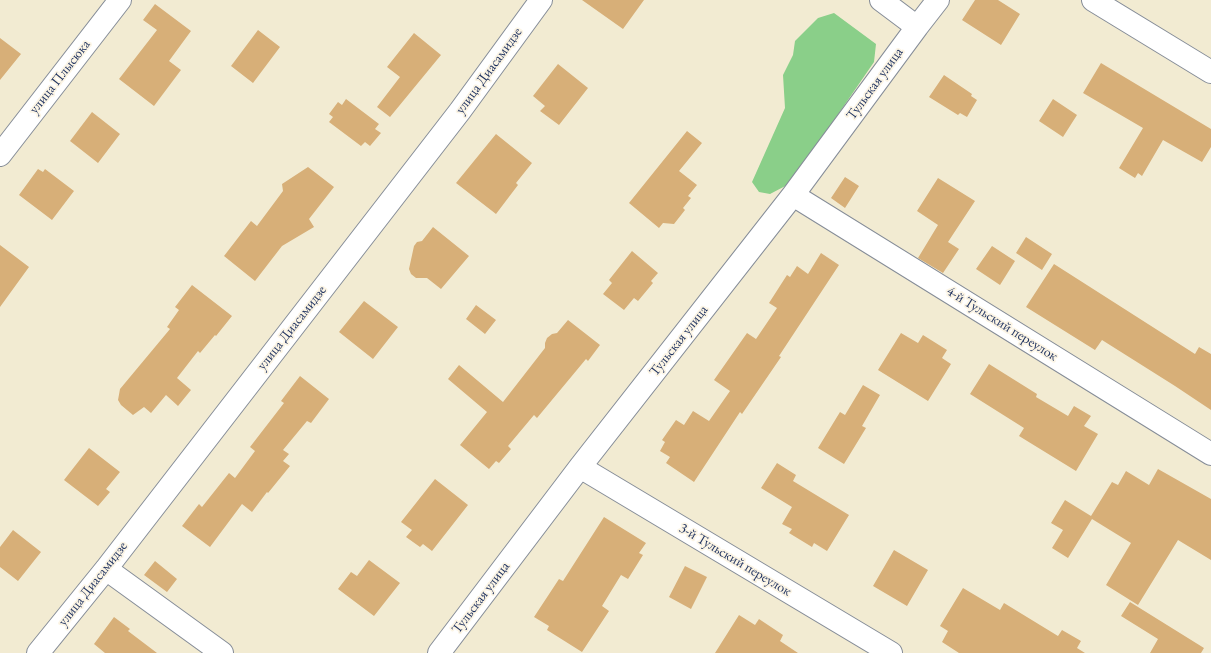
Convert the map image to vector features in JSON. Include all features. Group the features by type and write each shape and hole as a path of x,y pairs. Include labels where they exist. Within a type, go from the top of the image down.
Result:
{"street":[{"name":"улица Плысюка","path":"0,155 120,0"},
{"name":"улица Диасамидзе","path":"38,653 106,569 460,111 541,0"},
{"path":"880,0 917,27"},
{"name":"Тульская улица","path":"439,653 580,467 793,196 938,0"},
{"path":"1093,0 1211,72"},
{"name":"4-й Тульский переулок","path":"793,196 1211,454"},
{"name":"3-й Тульский переулок","path":"580,467 891,653"},
{"path":"106,569 222,653"}],"green space":[{"path":"834,13 876,44 874,62 791,183 770,194 759,192 752,182 785,108 783,75 793,55 795,41 818,18"}],"building":[{"path":"582,0 644,0 623,29"},
{"path":"975,0 998,0 1020,14 1001,45 962,20"},
{"path":"155,4 191,31 169,61 181,70 154,106 119,79 157,30 143,20"},
{"path":"258,30 280,47 253,83 231,66"},
{"path":"414,33 441,55 390,117 377,107 400,77 387,67"},
{"path":"0,38 21,54 0,80"},
{"path":"1101,63 1211,129 1211,147 1202,162 1163,140 1142,176 1138,173 1135,178 1119,168 1143,128 1083,93"},
{"path":"558,64 588,88 559,125 540,111 545,106 533,96"},
{"path":"944,75 972,94 971,96 977,100 967,117 960,113 958,115 929,97"},
{"path":"346,99 379,124 375,129 381,133 370,146 365,142 361,146 329,122 333,117 329,114 338,102 342,105"},
{"path":"1053,99 1077,115 1063,137 1039,121"},
{"path":"92,112 120,134 98,163 70,141"},
{"path":"687,131 702,143 679,171 697,185 688,196 691,198 683,208 685,210 674,224 663,223 659,228 629,203"},
{"path":"496,134 532,163 516,183 518,185 496,214 456,183"},
{"path":"308,167 334,187 309,219 314,227 282,246 255,281 224,256 251,221 257,226 283,191 282,184"},
{"path":"38,169 43,172 45,169 74,191 52,220 19,195"},
{"path":"845,177 859,186 845,208 831,198"},
{"path":"938,178 975,201 948,242 959,249 943,273 918,258 938,225 917,211"},
{"path":"433,227 469,256 441,289 427,278 416,278 411,274 409,269 414,246 417,242 422,241"},
{"path":"1026,237 1052,254 1042,270 1016,253"},
{"path":"0,245 29,267 0,307"},
{"path":"992,246 1015,261 1000,285 976,269"},
{"path":"632,251 658,273 651,281 653,283 638,301 634,298 624,310 603,294 612,283 609,280"},
{"path":"821,253 839,265 779,356 781,357 742,414 740,412 694,482 666,463 670,457 660,451 665,442 662,440 676,420 684,425 693,411 709,421 730,391 714,380 747,333 756,339 777,308 769,303 787,275 790,277 797,266 808,274"},
{"path":"1054,264 1195,354 1199,347 1211,354 1211,410 1102,340 1095,350 1026,307"},
{"path":"192,285 232,316 200,353 198,351 177,378 191,390 178,406 166,395 151,413 144,407 133,415 121,405 118,400 120,389 170,329 167,327 179,310 175,307"},
{"path":"364,301 398,327 373,359 339,332"},
{"path":"476,305 496,320 485,334 466,319"},
{"path":"568,320 600,345 588,361 586,359 537,418 534,415 508,446 511,449 499,463 496,461 489,469 460,445 487,412 448,379 459,365 503,402 545,348 547,338 552,334 557,333"},
{"path":"901,333 918,343 923,335 947,350 942,358 951,364 928,401 878,370"},
{"path":"989,364 1037,394 1036,397 1068,416 1074,406 1091,416 1084,426 1098,434 1076,471 1019,436 1024,428 970,394"},
{"path":"300,376 329,399 311,423 307,421 283,450 289,454 283,461 290,466 252,512 242,504 210,547 182,526 199,504 202,507 229,473 235,478 255,451 250,447 284,403 281,401"},
{"path":"863,385 880,395 862,426 866,428 844,464 818,448 840,412 845,415"},
{"path":"89,448 120,472 106,489 110,492 98,506 64,480"},
{"path":"777,463 796,475 793,481 849,515 827,551 814,543 812,547 789,533 792,529 782,524 792,507 761,488"},
{"path":"1158,469 1211,499 1211,560 1178,540 1138,605 1106,585 1131,543 1092,519 1068,558 1052,548 1063,530 1051,523 1065,500 1091,516 1112,482 1118,485 1126,471 1149,485"},
{"path":"435,479 468,505 432,551 423,544 420,547 406,537 412,530 401,522"},
{"path":"604,517 646,543 639,553 643,555 628,579 621,575 602,606 609,611 582,652 547,630 549,626 534,617 559,579 563,581"},
{"path":"13,530 41,552 18,581 0,567 0,547"},
{"path":"894,550 928,570 907,606 873,586"},
{"path":"369,560 400,583 374,616 338,589 351,572 357,576"},
{"path":"155,561 177,579 167,592 144,575"},
{"path":"685,566 707,577 691,609 669,597"},
{"path":"963,588 1000,610 1004,603 1058,636 1062,630 1081,641 1077,648 1085,653 959,653 942,642 948,631 940,626"},
{"path":"1130,602 1204,648 1201,653 1150,653 1158,639 1121,616"},
{"path":"739,615 755,625 759,619 783,635 780,641 798,653 715,653"},
{"path":"114,617 130,629 128,631 157,653 105,653 94,644"}]}
